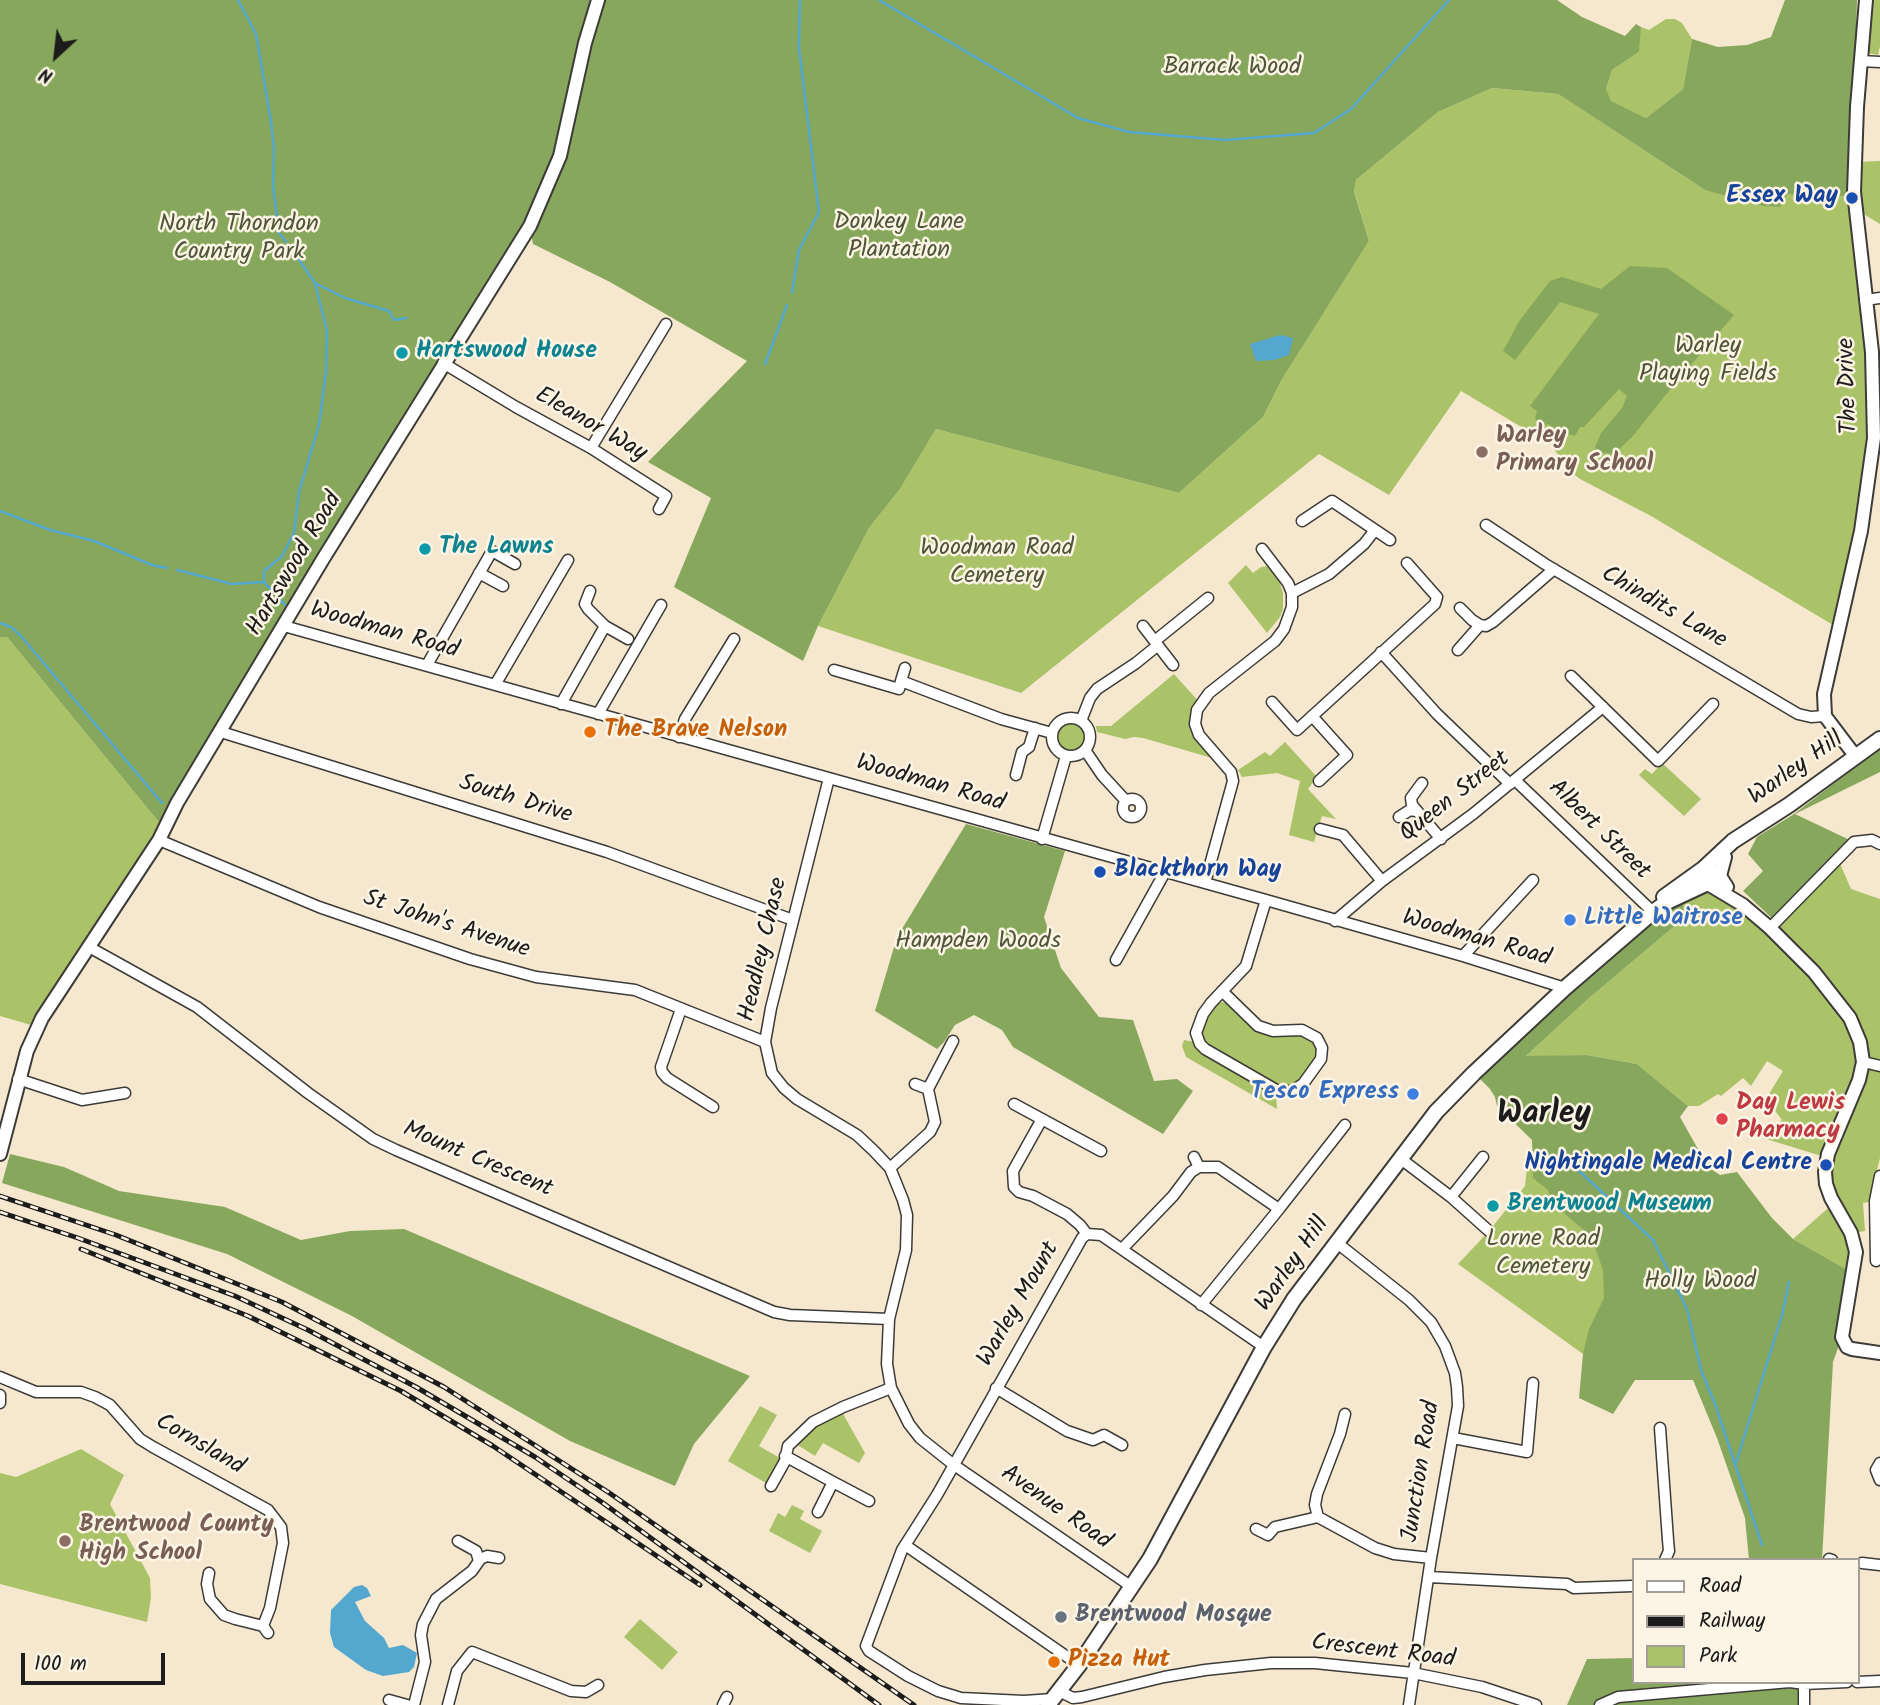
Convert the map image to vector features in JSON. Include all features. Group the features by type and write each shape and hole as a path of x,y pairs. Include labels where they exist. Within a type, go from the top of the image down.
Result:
{"main road":[{"name":"Warley Hill","path":"1707,877 1733,841 1880,739"},
{"name":"Warley Hill","path":"1054,1698 1132,1587 1165,1533 1264,1348 1294,1299 1443,1104 1565,988 1653,912 1661,899 1707,877 1741,838"}],"street":[{"name":"Hartswood Road","path":"0,1154 18,1079 27,1051 43,1018 159,841 177,803 443,363 530,226 560,156 585,43 598,0"},
{"name":"The Drive","path":"1825,716 1824,694 1828,669 1861,531 1874,438 1872,352 1854,192 1860,61 1866,0"},
{"path":"1860,61 1880,62"},
{"path":"1865,300 1880,298"},
{"path":"591,448 666,324"},
{"name":"Eleanor Way","path":"443,363 591,448 666,496 659,509"},
{"path":"1302,521 1332,500 1390,540"},
{"name":"Chindits Lane","path":"1486,525 1554,569 1798,714 1825,716"},
{"path":"1292,593 1329,574 1364,544 1375,530"},
{"path":"1205,883 1233,781 1231,772 1199,735 1195,724 1197,710 1209,693 1275,641 1288,620 1292,607 1292,593 1278,568 1262,549"},
{"path":"427,665 492,551 515,564"},
{"path":"495,685 568,560"},
{"path":"1272,702 1297,730 1438,601 1407,563"},
{"path":"1458,650 1480,625 1493,622 1554,569"},
{"path":"479,573 503,586"},
{"path":"590,591 585,604 605,626 628,639"},
{"path":"1081,721 1090,698 1097,689 1136,663 1208,598"},
{"path":"598,714 662,605"},
{"path":"1460,608 1480,625"},
{"name":"Woodman Road","path":"284,626 1266,900 1565,988"},
{"path":"561,704 605,626"},
{"path":"1143,626 1173,665"},
{"path":"680,737 685,719 734,639"},
{"name":"Albert Street","path":"1381,652 1437,714 1653,912"},
{"path":"899,689 905,668"},
{"path":"834,670 1052,733"},
{"path":"1571,676 1658,761 1713,704"},
{"name":"Queen Street","path":"1335,921 1381,881 1441,839 1603,708"},
{"path":"1312,716 1347,754 1319,781"},
{"path":"1825,716 1856,757"},
{"path":"1071,718 1081,721 1090,732 1090,740 1080,754 1066,756 1056,750 1052,733 1057,724 1071,718"},
{"path":"1016,775 1022,752 1029,747 1035,728"},
{"name":"South Drive","path":"221,732 607,852 793,920"},
{"path":"1085,750 1102,775 1126,801"},
{"path":"1042,839 1066,756"},
{"name":"Headley Chase","path":"829,778 771,1008 765,1042 772,1073 784,1088 797,1099 857,1135 890,1168 908,1215 906,1250 889,1319 887,1353 891,1388 909,1424 920,1438 954,1465"},
{"path":"1422,783 1411,798 1416,811 1441,839"},
{"path":"1399,817 1410,810 1416,811"},
{"path":"1320,829 1343,835 1381,881"},
{"path":"1770,928 1854,842 1872,840 1880,844"},
{"name":"St John's Avenue","path":"159,841 319,907 495,967 536,977 635,990 765,1042"},
{"path":"1725,857 1720,876 1743,905"},
{"path":"1116,960 1165,872"},
{"path":"1707,877 1727,887"},
{"path":"1707,877 1770,928 1840,1002 1860,1042 1863,1062 1859,1080 1828,1154 1825,1171 1829,1191 1851,1233 1856,1252 1842,1337 1852,1349 1880,1353"},
{"path":"1463,956 1533,880"},
{"path":"1223,991 1258,1026 1273,1031 1302,1030 1317,1038 1323,1053 1303,1084 1292,1091 1278,1091 1200,1044 1196,1033 1211,1003 1246,966 1266,900"},
{"name":"Mount Crescent","path":"89,947 197,1007 317,1100 373,1139 396,1150 774,1311 790,1315 889,1319"},
{"path":"681,1009 662,1072 667,1078 709,1102"},
{"path":"890,1168 930,1132 935,1122 928,1089 953,1041"},
{"path":"1863,1062 1880,1066"},
{"path":"18,1079 82,1100 125,1093"},
{"path":"915,1084 928,1089"},
{"path":"1014,1104 1101,1151"},
{"path":"1042,1119 1013,1171 1014,1187 1019,1192 1033,1196 1067,1214 1087,1234"},
{"path":"1201,1305 1345,1125"},
{"path":"1451,1198 1483,1157"},
{"path":"1401,1159 1489,1231"},
{"path":"1122,1249 1165,1206 1197,1162 1218,1167 1279,1209"},
{"path":"1876,1261 1875,1201 1880,1176"},
{"name":"Warley Mount","path":"1015,1703 948,1694 908,1676 869,1651 866,1646 905,1545 954,1465 1082,1238 1087,1234 1101,1235 1264,1348"},
{"name":"Junction Road","path":"1336,1242 1409,1300 1431,1322 1445,1346 1455,1377 1458,1406 1409,1705"},
{"name":"Cornsland","path":"0,1377 36,1392 81,1392 95,1397 110,1405 140,1439 268,1510 281,1527 283,1543 265,1629 224,1615 210,1599 207,1584 209,1573"},
{"path":"1453,1438 1527,1451 1533,1383"},
{"path":"771,1486 785,1461 791,1443 814,1422 891,1388"},
{"path":"996,1388 1067,1431 1093,1440 1104,1435 1122,1445"},
{"path":"0,1395 0,1403"},
{"path":"1318,1517 1315,1505 1317,1494 1345,1414"},
{"path":"1660,1427 1669,1551 1666,1558"},
{"path":"785,1456 869,1502"},
{"path":"1880,1463 1877,1470 1880,1480"},
{"name":"Avenue Road","path":"954,1465 1132,1587"},
{"path":"818,1512 833,1482"},
{"path":"1256,1529 1268,1535 1275,1527 1318,1517 1375,1548 1394,1554 1431,1558"},
{"path":"458,1541 469,1545 480,1559"},
{"path":"905,1545 1079,1665"},
{"path":"414,1705 425,1662 421,1635 423,1624 436,1599 472,1571 480,1559 487,1556 499,1558"},
{"path":"1862,1563 1880,1565"},
{"path":"1429,1577 1567,1584 1574,1588 1632,1586"},
{"path":"448,1705 457,1671 472,1653 571,1692 586,1692 598,1685"},
{"name":"Crescent Road","path":"1015,1703 1082,1697 1164,1677 1271,1664 1347,1665 1413,1673 1482,1687 1536,1705"},
{"path":"1859,1682 1880,1681"},
{"path":"1600,1705 1618,1697 1767,1684"},
{"path":"1804,1684 1804,1705"},
{"path":"389,1700 407,1705"}],"green space":[{"name":"North Thorndon Country Park","path":"0,0 1557,0 1582,17 1625,36 1636,24 1641,27 1639,52 1612,70 1606,89 1611,101 1646,118 1683,89 1692,39 1718,47 1747,45 1771,37 1785,0 1857,0 1851,196 1787,194 1780,207 1764,206 1705,190 1558,94 1492,88 1438,112 1356,180 1354,191 1369,241 1281,381 1263,417 1179,493 936,429 900,489 869,528 818,626 803,661 674,587 711,498 648,462 747,361 610,282 533,244 530,227 162,826 7,637 0,637"},
{"path":"1866,0 1880,0 1878,55 1861,52"},
{"path":"1666,19 1675,19 1682,23 1692,39 1683,89 1646,118 1610,101 1606,89 1612,70 1639,52 1641,27 1649,30"},
{"name":"Warley Playing Fields","path":"1492,88 1558,94 1705,190 1782,200 1787,194 1854,192 1855,162 1880,161 1880,224 1857,210 1874,438 1838,628 1651,516 1580,479 1572,473 1550,444 1461,391 1389,495 1319,454 1021,693 818,626 869,528 900,489 936,429 1179,493 1263,417 1281,381 1369,241 1354,190 1356,180 1438,112"},
{"path":"1630,266 1667,268 1734,315 1632,437 1614,454 1596,452 1595,447 1601,433 1622,408 1627,396 1619,389 1584,427 1580,427 1575,436 1548,424 1545,426 1539,423 1535,419 1537,411 1530,406 1599,314 1560,302 1515,360 1503,351 1520,320 1550,281 1562,277 1601,289"},
{"path":"1246,565 1253,573 1268,566 1280,583 1283,609 1267,633 1228,583"},
{"path":"0,637 7,637 162,826 38,1027 0,1016"},
{"path":"1174,674 1200,703 1195,724 1219,760 1143,738 1125,739 1097,732 1096,726 1111,726"},
{"path":"1070,723 1080,727 1084,737 1080,747 1070,751 1060,747 1056,737 1060,727"},
{"path":"1285,742 1317,777 1308,789 1336,819 1322,816 1314,842 1289,835 1300,781 1277,773 1242,777 1238,770 1265,752 1270,756"},
{"path":"1880,748 1880,772 1795,814 1854,842 1776,922 1743,891 1763,871 1748,854 1757,837 1794,814"},
{"path":"1662,763 1701,799 1684,816 1639,775 1645,769 1652,774"},
{"name":"Hampden Woods","path":"966,824 1065,851 1044,917 1061,968 1099,1017 1133,1020 1154,1081 1177,1079 1193,1091 1163,1134 1013,1047 1002,1030 974,1015 955,1025 937,1049 875,1011 897,937"},
{"path":"1838,859 1851,889 1880,899 1880,1158 1869,1202 1863,1203 1865,1231 1851,1233 1853,1273 1793,1239 1834,1203 1828,1158 1763,1138 1782,1120 1766,1099 1783,1071 1767,1061 1751,1086 1743,1078 1721,1096 1718,1094 1699,1106 1688,1106 1637,1064 1587,1055 1525,1057 1588,999 1683,919 1683,901 1715,888 1770,927"},
{"name":"Holly Wood","path":"1683,901 1683,919 1588,999 1526,1056 1587,1055 1637,1064 1688,1106 1680,1117 1708,1167 1720,1175 1737,1172 1772,1218 1793,1239 1853,1273 1842,1337 1833,1362 1822,1558 1749,1558 1745,1518 1693,1380 1635,1380 1613,1414 1579,1398 1583,1354 1589,1329 1604,1298 1603,1270 1591,1236 1553,1204 1548,1190 1533,1178 1532,1140 1497,1106 1490,1089 1474,1073 1653,912"},
{"path":"1222,1002 1228,1004 1248,1025 1260,1032 1274,1035 1298,1033 1314,1041 1318,1051 1316,1058 1303,1076 1290,1087 1281,1087 1208,1046 1201,1033 1206,1018 1215,1005"},
{"path":"1184,1040 1195,1042 1276,1094 1277,1109 1186,1057 1182,1046"},
{"path":"10,1154 64,1167 119,1191 225,1207 301,1240 350,1231 404,1229 750,1376 694,1444 675,1486 570,1441 352,1316 227,1254 2,1183"},
{"name":"Lorne Road Cemetery","path":"1528,1158 1542,1166 1624,1261 1608,1309 1583,1354 1458,1264 1525,1186"},
{"path":"760,1406 777,1415 759,1446 785,1461 771,1486 728,1461"},
{"path":"842,1412 865,1453 859,1463 823,1443 815,1456 796,1444 818,1425"},
{"path":"81,1449 124,1475 110,1504 150,1578 151,1598 147,1622 0,1584 0,1473 16,1477"},
{"path":"792,1505 804,1511 800,1519 822,1531 810,1553 769,1531 778,1513 785,1517"},
{"path":"640,1619 678,1652 662,1670 624,1637"},
{"path":"1632,1658 1632,1684 1804,1684 1805,1705 1567,1705 1587,1659"}],"water":[{"path":"1280,335 1293,338 1289,355 1274,360 1256,361 1250,344"},
{"path":"362,1585 371,1596 355,1602 365,1621 384,1638 389,1648 403,1645 417,1653 414,1667 409,1672 383,1676 366,1670 334,1647 330,1633 331,1610 354,1587"}],"waterway":[{"path":"238,0 256,34 271,121 274,149 273,186 279,233 286,242"},
{"path":"792,293 799,250 819,212 799,48 800,0"},
{"path":"879,0 1078,118 1129,132 1225,140 1314,133 1351,109 1449,0"},
{"path":"285,605 264,582 264,571 282,556 294,533 299,492 319,425 326,371 327,331 315,283 293,251"},
{"path":"315,283 345,298 389,311 394,320 406,318"},
{"path":"765,364 787,305"},
{"path":"0,511 167,568"},
{"path":"177,570 232,584 264,582"},
{"path":"0,623 11,627 20,635 162,803"},
{"path":"1560,1153 1653,1240 1687,1309 1701,1370 1762,1545"},
{"path":"1736,1463 1782,1315 1789,1282"}],"railway":[{"path":"0,1196 116,1235 282,1302 444,1387 608,1492 914,1705"},
{"path":"0,1212 235,1296 308,1330 416,1387 535,1457 603,1503 879,1705"},
{"path":"81,1249 248,1316 401,1391 493,1446 700,1585"}],"place":[{"name":"Essex Way","path":"1852,198"},
{"name":"Hartswood House","path":"402,353"},
{"name":"Warley Primary School","path":"1482,452"},
{"name":"The Lawns","path":"425,549"},
{"name":"The Brave Nelson","path":"590,732"},
{"name":"Blackthorn Way","path":"1100,872"},
{"name":"Little Waitrose","path":"1570,920"},
{"name":"Tesco Express","path":"1413,1094"},
{"name":"Day Lewis Pharmacy","path":"1722,1119"},
{"name":"Nightingale Medical Centre","path":"1826,1165"},
{"name":"Brentwood Museum","path":"1493,1206"},
{"name":"Brentwood County High School","path":"65,1541"},
{"name":"Brentwood Mosque","path":"1061,1617"},
{"name":"Pizza Hut","path":"1054,1662"}],"district":[{"name":"Warley","path":"1544,1117"}],"park label":[{"name":"Barrack Wood","path":"1232,69"},
{"name":"Donkey Lane Plantation","path":"899,238"},
{"name":"Woodman Road Cemetery","path":"997,564"}]}
